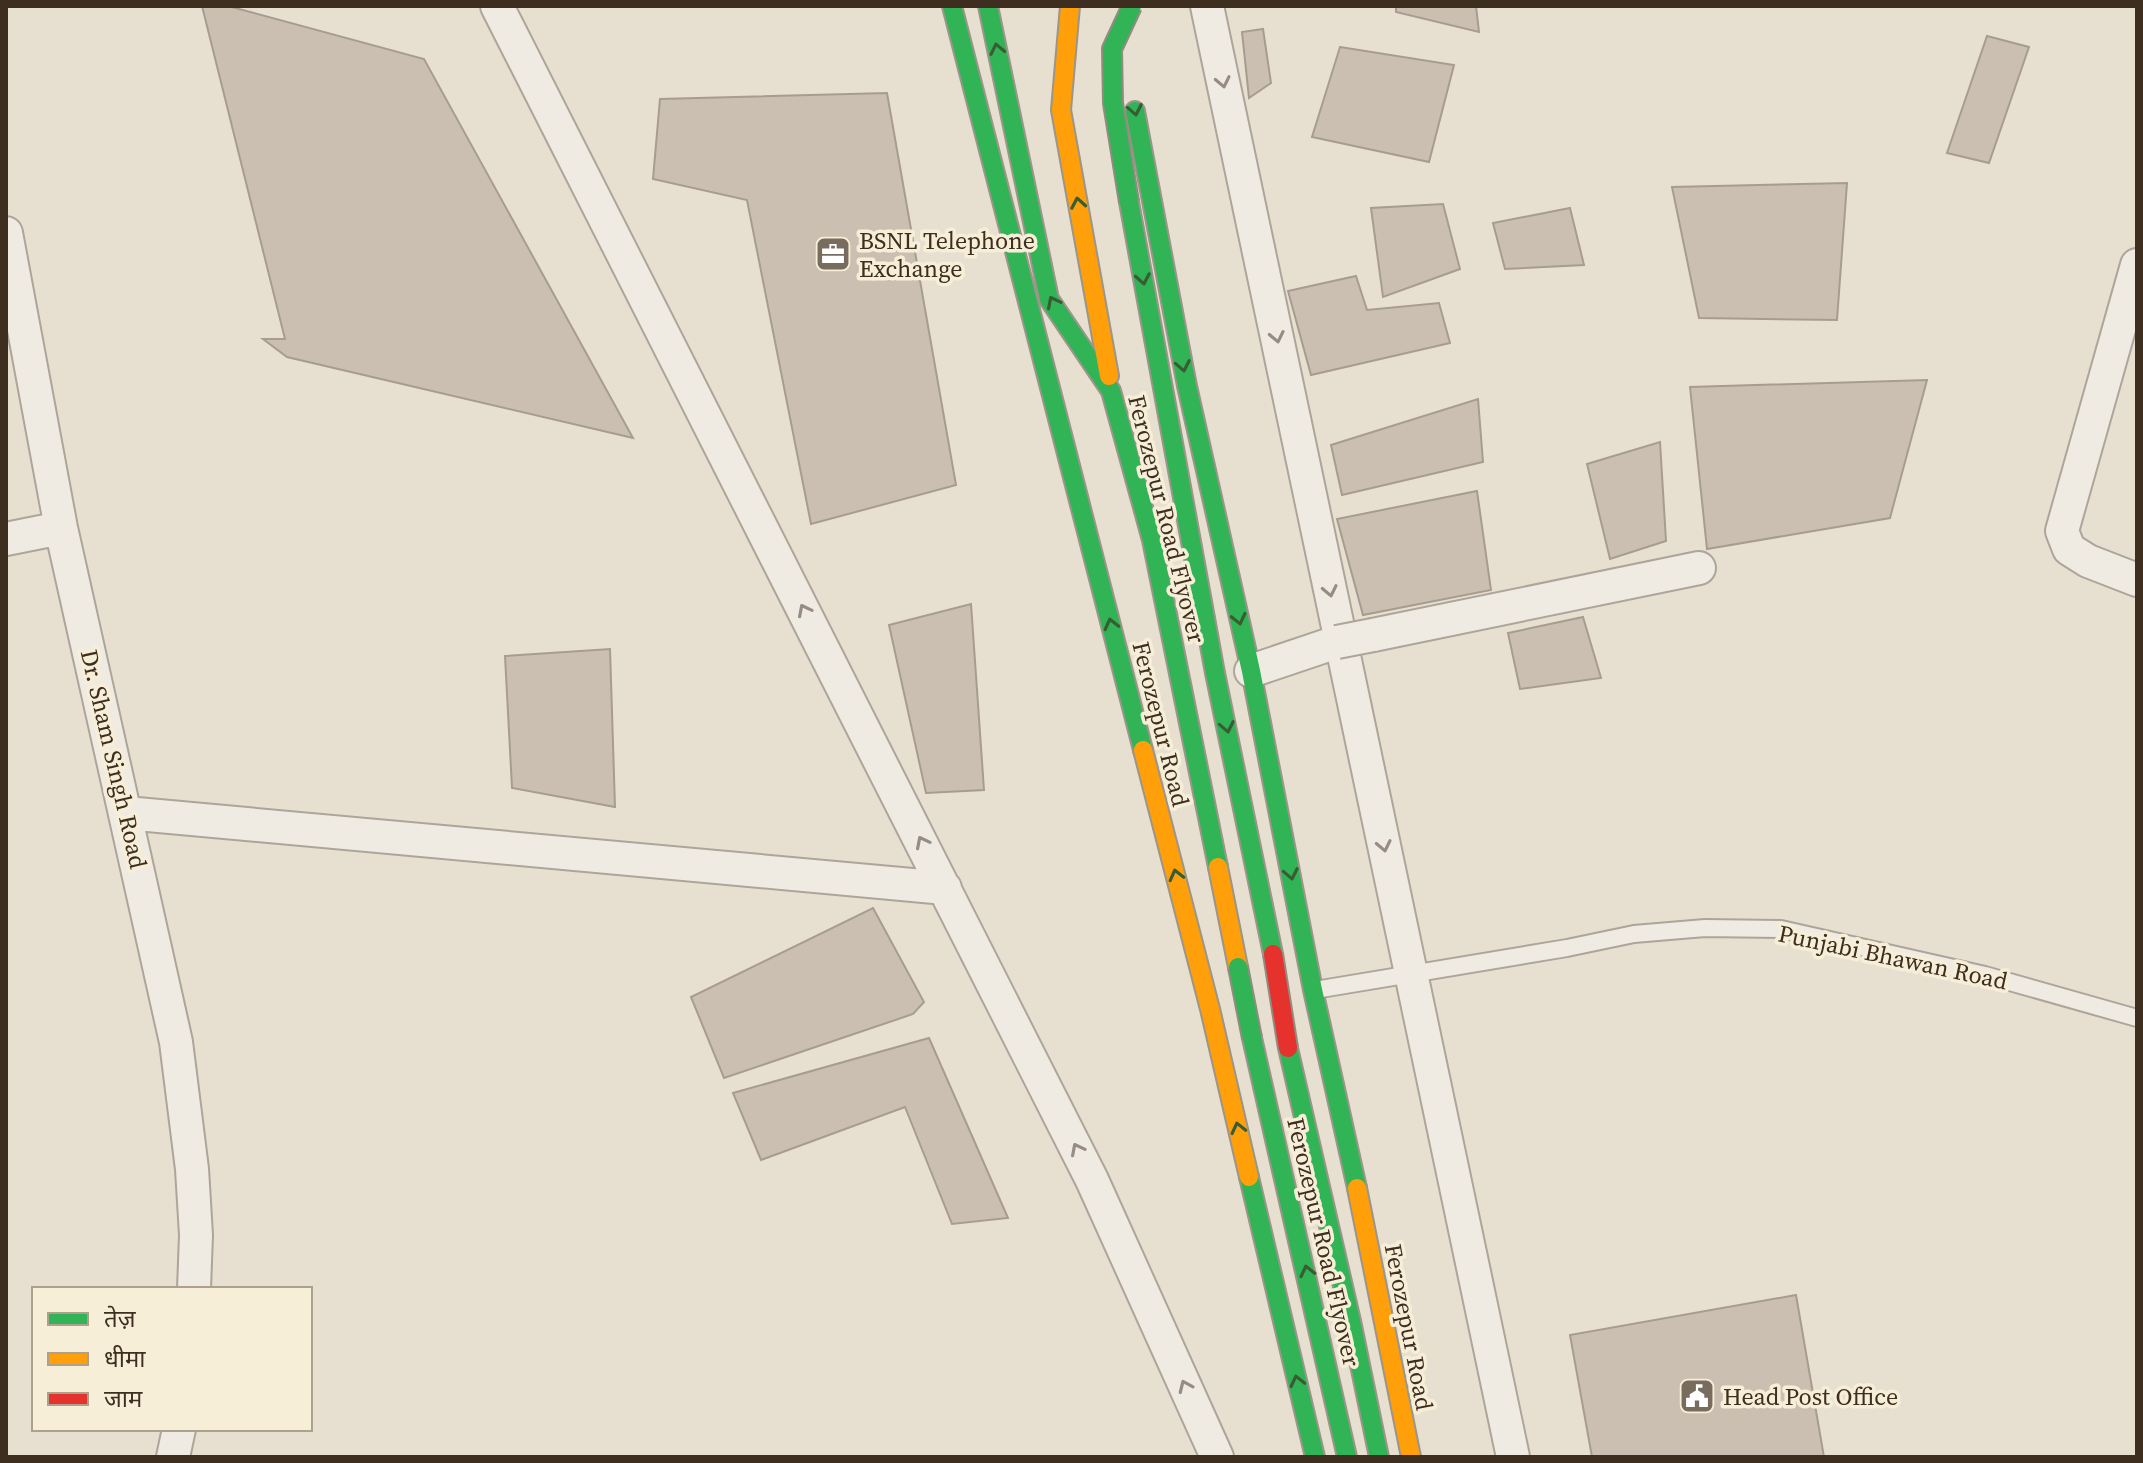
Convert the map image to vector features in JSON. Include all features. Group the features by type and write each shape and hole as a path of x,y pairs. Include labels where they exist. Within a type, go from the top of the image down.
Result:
{"main road":[{"name":"Ferozepur Road","path":"952,6 1210,1009 1315,1457"},
{"name":"Ferozepur Road Flyover","path":"988,6 1049,299 1111,391 1152,540 1252,1038 1347,1457"},
{"path":"1070,6 1061,110 1111,391"},
{"name":"Ferozepur Road","path":"1115,6 1187,386 1251,671 1313,990 1370,1249 1411,1457"},
{"name":"Ferozepur Road Flyover","path":"1132,6 1112,49 1113,103 1129,202 1181,488 1273,954 1288,1048 1379,1457"},
{"path":"1210,1009 1313,990"}],"street":[{"path":"497,6 1092,1180 1217,1457"},
{"path":"1207,6 1513,1457"},
{"name":"Dr. Sham Singh Road","path":"6,233 61,528 176,1042 192,1169 196,1235 194,1287"},
{"path":"2137,265 2062,531 2069,549 2088,561 2137,580"},
{"path":"6,539 61,528"},
{"path":"1251,671 1337,642 1699,568"},
{"path":"126,813 945,888"},
{"path":"173,1457 179,1431"}],"lane":[{"name":"Punjabi Bhawan Road","path":"1313,990 1634,934 1705,928 1781,929 1985,975 2137,1018"}],"building":[{"path":"202,6 228,6 424,59 633,438 287,357 263,339 285,339"},
{"path":"1396,6 1476,6 1479,32 1396,12"},
{"path":"1263,29 1271,83 1249,98 1242,32"},
{"path":"1987,36 2029,47 1989,163 1947,153"},
{"path":"1340,47 1454,65 1429,162 1312,137"},
{"path":"887,93 956,485 811,524 747,200 653,179 660,99"},
{"path":"1847,183 1837,320 1699,318 1672,187"},
{"path":"1443,204 1460,269 1383,297 1371,208"},
{"path":"1570,208 1584,265 1505,269 1493,223"},
{"path":"1356,276 1367,310 1439,303 1450,343 1311,375 1288,291"},
{"path":"1927,380 1890,518 1707,549 1690,387"},
{"path":"1478,399 1483,462 1342,495 1331,445"},
{"path":"1660,442 1666,541 1610,559 1587,464"},
{"path":"1477,491 1491,590 1363,615 1337,519"},
{"path":"971,604 984,790 926,793 889,625"},
{"path":"1583,617 1601,678 1520,689 1508,633"},
{"path":"610,649 615,807 512,788 505,656"},
{"path":"873,908 924,1002 913,1014 724,1078 691,997"},
{"path":"929,1038 1008,1218 952,1224 905,1107 761,1160 733,1093"},
{"name":"Head Post Office","path":"1796,1295 1824,1457 1592,1457 1570,1335"}],"traffic: fast":[{"path":"952,6 1143,750"},
{"path":"988,6 1049,299 1111,391 1152,540 1218,867"},
{"path":"1129,202 1113,103 1112,49 1132,6"},
{"path":"1135,111 1187,386 1251,671 1313,990 1357,1188"},
{"path":"1129,202 1215,673 1273,954"},
{"path":"1238,967 1252,1038"},
{"path":"1252,1038 1347,1457"},
{"path":"1288,1048 1379,1457"},
{"path":"1249,1177 1315,1457"}],"traffic: slow":[{"path":"1070,6 1061,110 1109,376"},
{"path":"1143,750 1210,1009 1249,1177"},
{"path":"1218,867 1238,967"},
{"path":"1357,1188 1411,1457"}],"traffic: jam":[{"path":"1273,954 1288,1048"}],"place":[{"name":"BSNL Telephone Exchange","path":"833,254"},
{"name":"Head Post Office","path":"1697,1396"}]}
